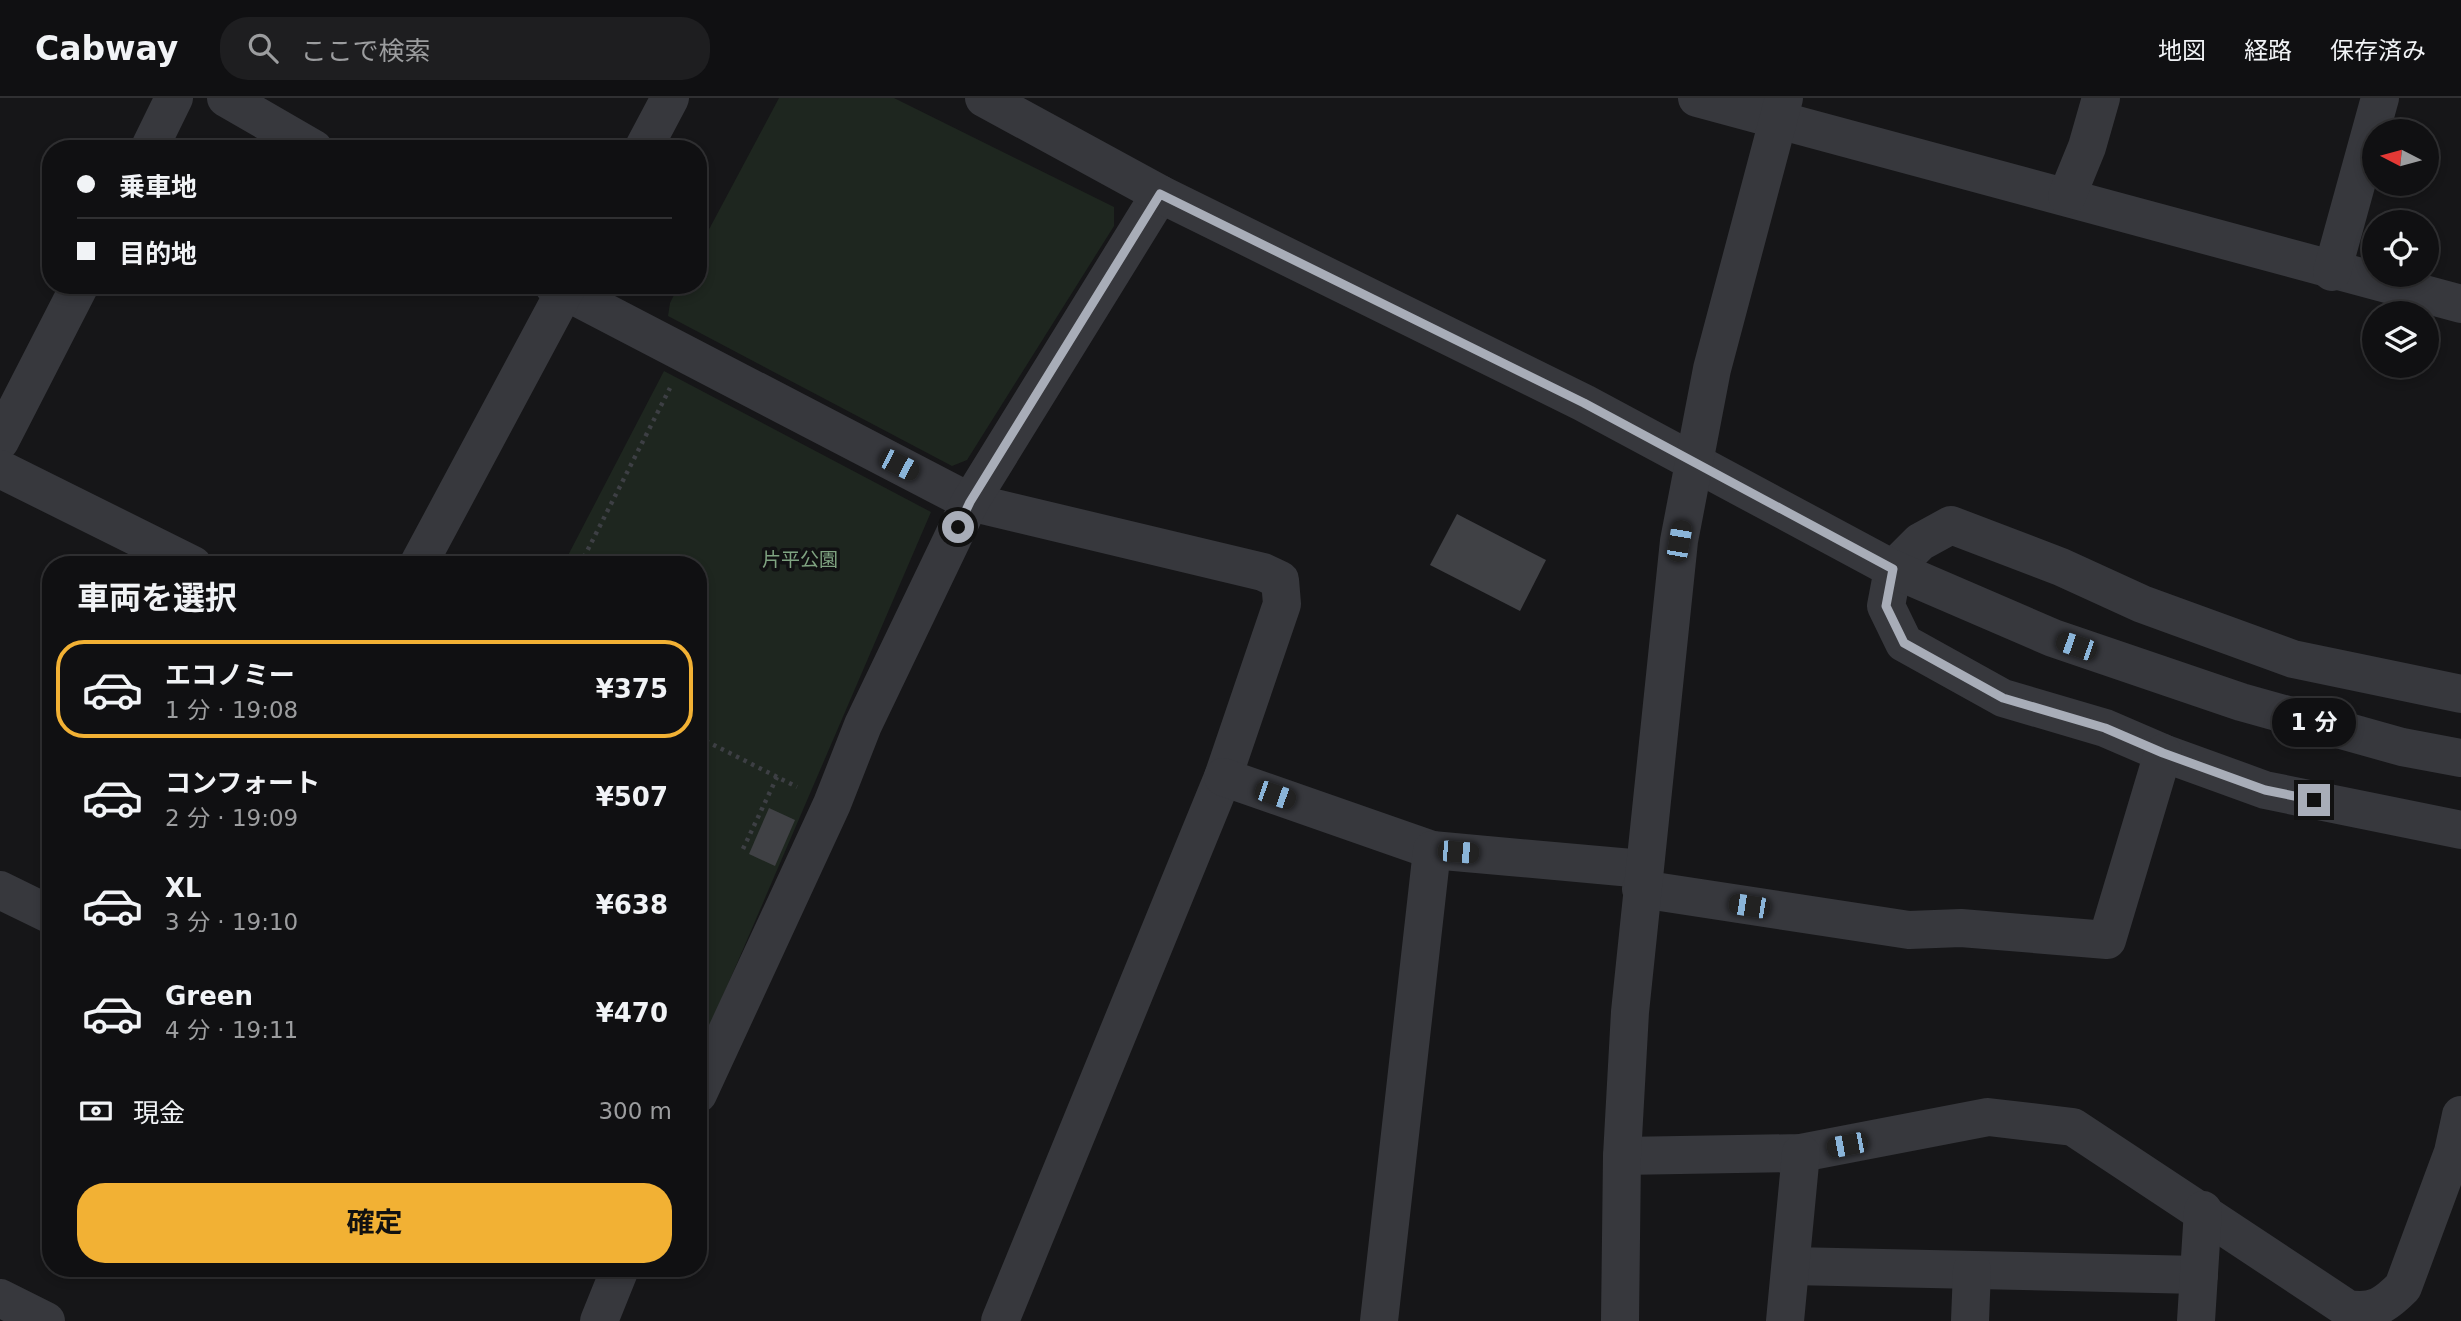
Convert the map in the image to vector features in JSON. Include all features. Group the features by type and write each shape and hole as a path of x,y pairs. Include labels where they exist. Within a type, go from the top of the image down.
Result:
{"street":[{"path":"153,140 174,98"},
{"path":"226,98 298,140"},
{"path":"648,140 670,98"},
{"path":"984,98 1160,194 1584,403 1893,569 2053,638 2241,702 2403,747 2461,758"},
{"path":"1697,98 1780,110 2332,272 2461,304"},
{"path":"2067,196 2087,147 2101,98"},
{"path":"2332,272 2380,98"},
{"path":"1620,1321 1622,1156 1642,879 1679,541 1712,369 1780,110"},
{"path":"707,1075 832,804 863,725 970,502 1160,194"},
{"path":"0,441 75,294"},
{"path":"423,556 559,294"},
{"path":"573,294 970,502 1263,572 1280,580 1282,604 1223,777 1000,1321"},
{"path":"0,469 175,556"},
{"path":"2461,694 2293,659 2142,604 2061,567 1951,525 1920,542 1893,569 1886,606 1904,643 2003,698 2105,728 2163,753 2265,790 2461,830"},
{"path":"1223,777 1432,850 1642,879 1909,930 1961,928 2107,940 2163,753"},
{"path":"1379,1321 1432,850"},
{"path":"0,890 42,911"},
{"path":"1622,1156 1801,1153 1988,1117 2073,1127 2203,1210 2348,1308 2367,1312 2386,1304 2406,1304 2453,1152 2461,1115"},
{"path":"1785,1321 1801,1153"},
{"path":"2196,1321 2203,1210"},
{"path":"1791,1266 2199,1275"},
{"path":"1970,1321 1972,1270"},
{"path":"599,1321 617,1277"},
{"path":"0,1298 46,1321"}],"path":[{"path":"585,556 687,355"},
{"path":"707,742 832,804"},
{"path":"743,849 777,777"}],"green space":[{"path":"779,98 894,98 1114,207 1114,226 967,460 952,466 668,316 674,294 707,294 707,233"},
{"name":"片平公園","path":"664,371 931,512 707,1033 707,556 568,556"}],"building":[{"path":"1457,514 1546,560 1520,611 1430,565"},
{"path":"769,808 795,820 775,866 749,854"}],"route":[{"path":"958,527 970,502 1160,194 1584,403 1893,569 1886,606 1904,643 2003,698 2105,728 2163,753 2265,790 2314,800"}]}
